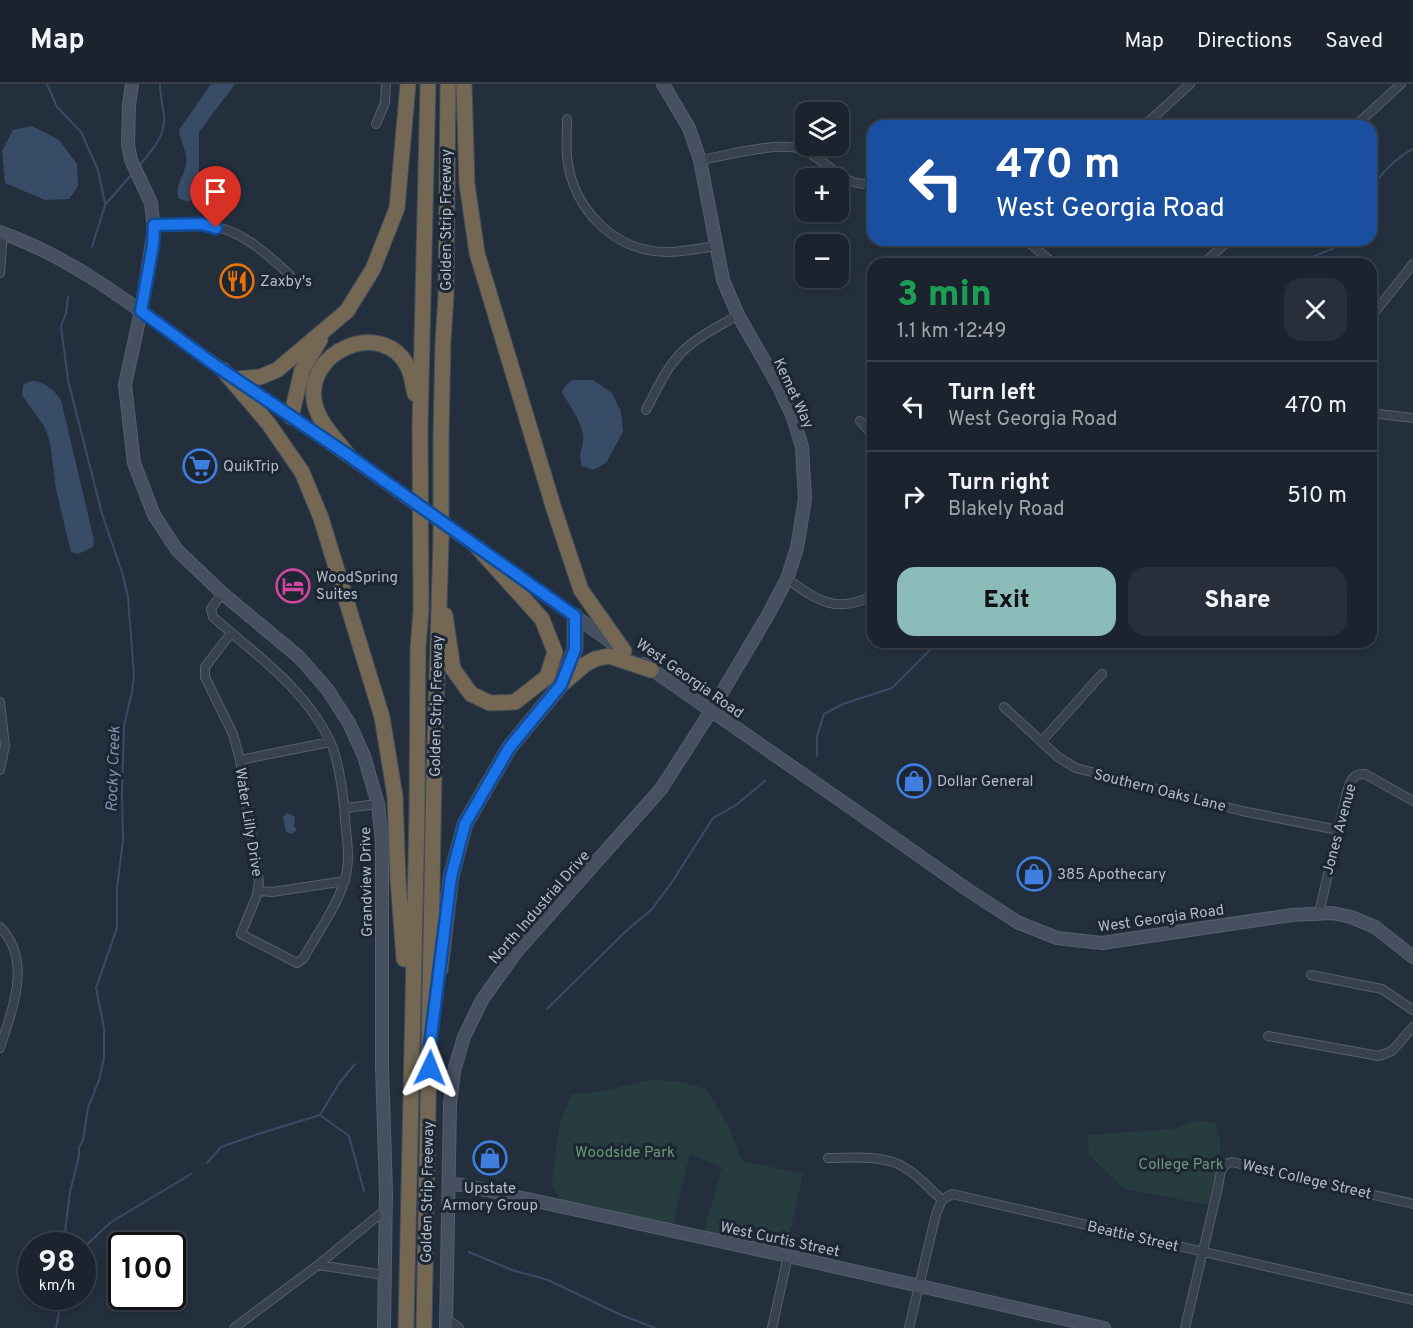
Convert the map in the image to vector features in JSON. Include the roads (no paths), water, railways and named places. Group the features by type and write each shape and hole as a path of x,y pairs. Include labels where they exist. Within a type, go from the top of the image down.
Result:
{"highway":[{"path":"236,379 260,377 277,370 347,311 374,269 397,208 408,84"},
{"name":"Golden Strip Freeway","path":"406,1328 418,759 418,649 421,610 420,426 428,84"},
{"name":"Golden Strip Freeway","path":"424,1328 438,568 441,539 443,342 446,296 448,84"},
{"path":"464,84 467,184 477,253 581,591 624,651"},
{"path":"291,417 302,369 326,330"},
{"path":"348,455 320,417 315,403 314,390 318,374 326,362 352,344 364,342 386,347 403,359 411,376 420,426"},
{"path":"223,370 268,423 302,472 321,518 382,717 395,796 398,879 411,1049"},
{"path":"438,568 453,669 471,694 490,703 515,702 547,677 555,652 542,620 478,548"},
{"path":"561,685 575,649 575,616"},
{"path":"430,1045 451,877 465,824 509,748 561,685 584,665 595,659 609,656 651,669"}],"street":[{"name":"Grandview Drive","path":"132,84 127,133 131,160 151,203 154,225 153,245 125,385 135,463 154,516 177,550 222,593 299,657 327,689 349,723 364,756 378,804 382,842 382,1066 386,1193 384,1328"},
{"path":"376,124 385,103 386,84"},
{"name":"Kemet Way","path":"663,84 689,128 700,160 723,280 738,315 778,386 802,447 805,499 797,548 787,579 711,711"},
{"path":"1151,120 1190,84"},
{"path":"1362,120 1401,84"},
{"path":"567,119 567,157 574,186 591,216 602,228 639,248 655,251 686,251 716,246"},
{"path":"700,160 790,147 814,155 852,183 862,185 867,183"},
{"path":"154,225 202,224 231,231 254,243 291,275"},
{"path":"0,273 2,232"},
{"name":"West Georgia Road","path":"2,232 49,253 141,311 624,651 1017,922 1043,934 1072,941 1110,942 1292,915 1332,913 1365,922 1386,934 1413,956"},
{"path":"1033,246 1047,258"},
{"path":"1210,258 1222,246"},
{"path":"1377,309 1413,264"},
{"path":"646,410 667,371 680,354 695,340 738,315"},
{"path":"1377,414 1413,418"},
{"path":"860,421 867,429"},
{"path":"787,579 830,605 847,605 867,597"},
{"name":"Water Lilly Drive","path":"222,593 211,609 213,617 278,672 321,726 330,742 345,808 349,865 345,881 303,959 297,963 241,934 258,891 259,882 240,760 233,734 205,677 205,667 231,633"},
{"path":"1041,742 1102,674"},
{"path":"0,702 5,746 0,770"},
{"name":"Southern Oaks Lane","path":"1004,707 1065,762 1087,772 1242,811 1338,830"},
{"name":"North Industrial Drive","path":"446,1323 450,1104 454,1071 464,1037 482,1000 517,951 661,789 711,711"},
{"path":"240,760 330,742"},
{"name":"Jones Avenue","path":"1319,913 1351,780 1358,774 1365,774 1413,801"},
{"path":"345,808 378,804"},
{"path":"258,891 272,892 345,881"},
{"path":"0,927 8,935 15,951 19,974 0,1048"},
{"path":"1311,975 1382,989 1413,1010"},
{"path":"1268,1036 1379,1056 1392,1052 1413,1027"},
{"path":"828,1158 881,1159 898,1164 942,1200 932,1226 909,1328"},
{"name":"West College Street","path":"1185,1328 1222,1168 1229,1162 1413,1204"},
{"name":"West Curtis Street","path":"449,1184 464,1185 788,1256 1104,1328"},
{"name":"Beattie Street","path":"942,1200 949,1194 956,1195 1413,1300"},
{"path":"234,1328 318,1265 385,1210"},
{"path":"772,1328 788,1256"},
{"path":"318,1265 384,1275"},
{"path":"446,1323 459,1328"}],"water":[{"path":"211,84 235,84 199,132 199,189 189,202 178,198 178,189 186,159 179,130"},
{"path":"32,126 59,140 77,164 78,186 69,199 45,200 5,183 2,151 13,130"},
{"path":"573,380 593,380 612,393 621,412 623,432 606,463 593,470 582,466 580,456 582,428 562,392"},
{"path":"31,381 48,386 61,400 94,540 93,547 78,554 71,552 56,489 50,442 44,426 22,395 23,385"},
{"path":"287,813 295,817 294,826 297,830 292,834 286,832 283,817"}],"waterway":[{"path":"47,84 57,107 81,132 98,170 105,203"},
{"name":"Rocky Creek","path":"139,166 160,138 164,125 160,84"},
{"path":"1377,181 1389,167 1413,149"},
{"name":"Rocky Creek","path":"92,247 105,205 133,173"},
{"path":"1310,258 1337,246"},
{"name":"Rocky Creek","path":"65,1232 79,1148 83,1140 88,1108 99,1080 104,1058 104,1028 96,988 117,928 117,888 123,840 124,726 134,676 128,597 102,514 68,380 61,326 66,313 68,297"},
{"path":"817,756 817,736 824,714 843,704 892,688 930,648"},
{"path":"547,1009 625,932 652,909 713,818 736,805 765,781"},
{"path":"207,1163 221,1147 320,1115 340,1082 355,1064"},
{"path":"320,1115 349,1136 364,1191"},
{"path":"96,1236 111,1222 191,1174"},
{"path":"469,1252 512,1270 548,1280 621,1315 655,1328"},
{"name":"Rocky Creek","path":"56,1328 59,1310"}],"place":[{"name":"Zaxby's","path":"237,281"},
{"name":"QuikTrip","path":"200,466"},
{"name":"WoodSpring Suites","path":"293,586"},
{"name":"Dollar General","path":"914,781"},
{"name":"385 Apothecary","path":"1034,874"},
{"name":"Upstate Armory Group","path":"490,1158"}],"park label":[{"name":"Woodside Park","path":"625,1152"},
{"name":"College Park","path":"1181,1164"}]}
